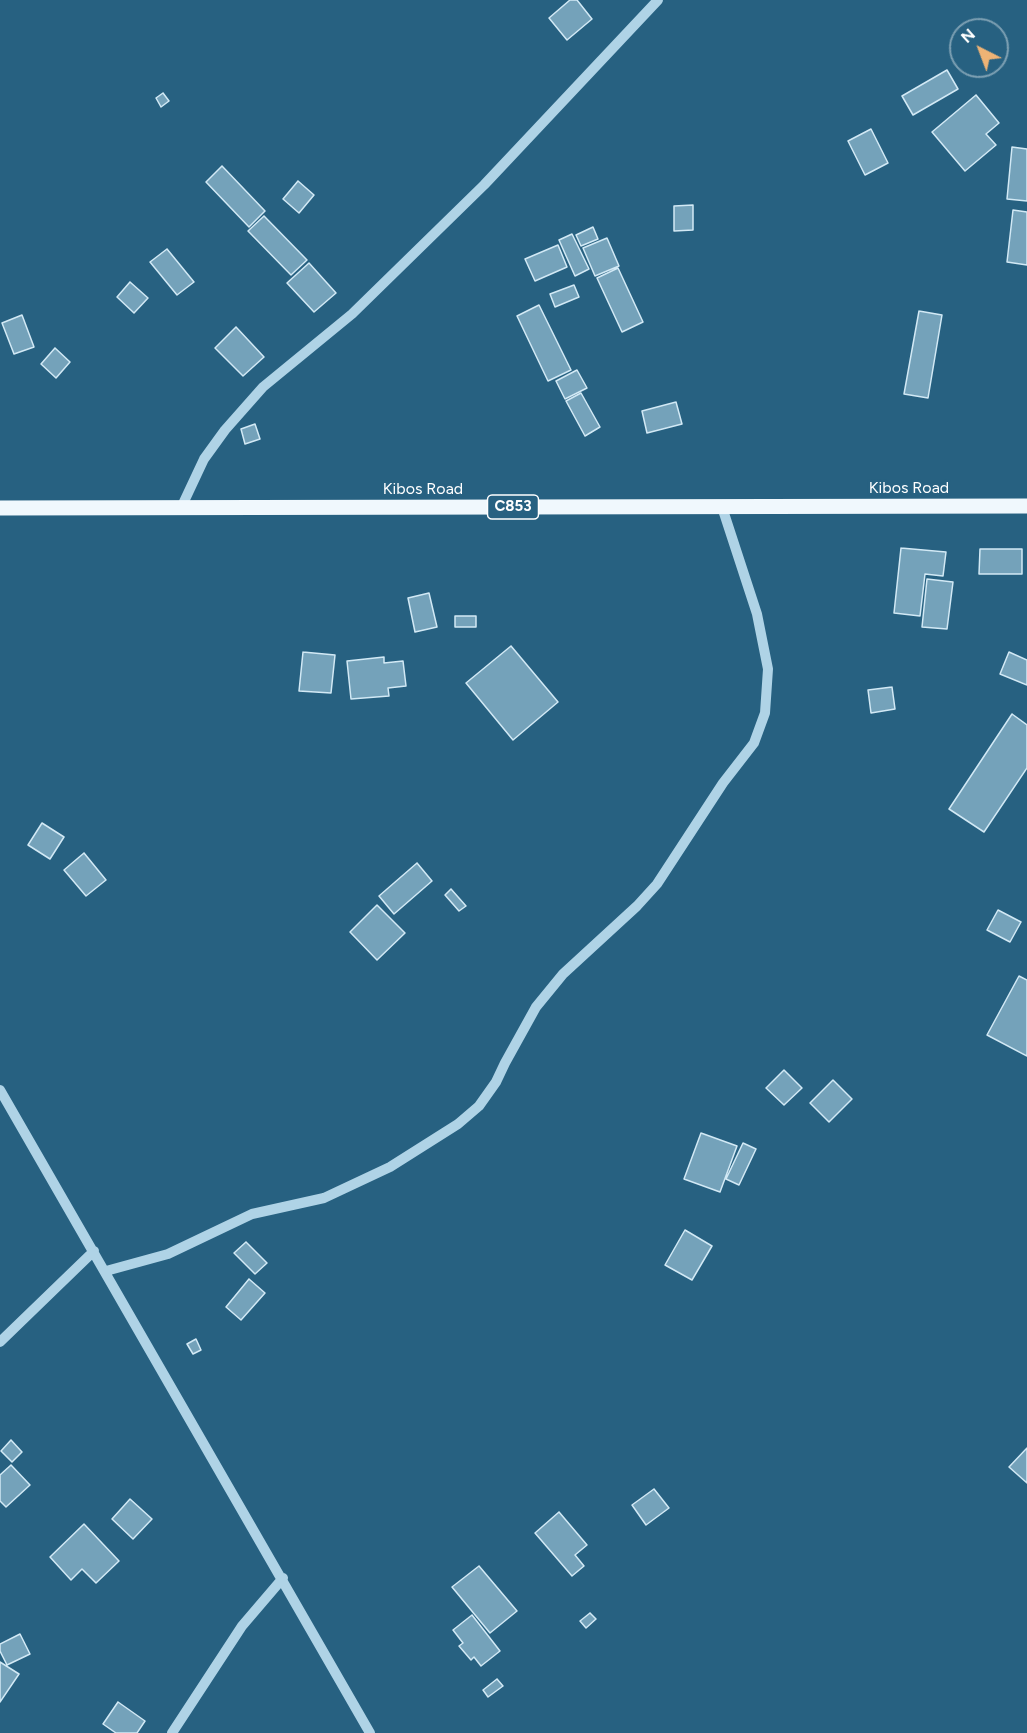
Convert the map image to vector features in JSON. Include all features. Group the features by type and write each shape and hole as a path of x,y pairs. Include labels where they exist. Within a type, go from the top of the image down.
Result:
{"main road":[{"name":"Kibos Road","path":"0,508 1027,506"}],"street":[{"path":"181,508 204,459 225,430 263,387 352,314 385,282 484,184 658,0"},
{"path":"106,1271 168,1254 252,1214 324,1198 390,1167 458,1124 479,1106 496,1082 536,1007 563,974 637,906 657,884 723,783 754,744 765,713 768,669 757,614 722,507"},
{"path":"0,1090 283,1578 370,1733"},
{"path":"0,1342 94,1251"},
{"path":"172,1733 242,1626 283,1578"}],"building":[{"path":"570,0 577,0 592,19 567,40 549,18"},
{"path":"947,70 949,78 952,78 958,89 913,115 902,96"},
{"path":"163,93 169,101 161,107 156,98"},
{"path":"976,95 999,123 986,134 996,145 965,171 932,132"},
{"path":"871,129 888,163 865,175 848,141"},
{"path":"1012,147 1027,149 1027,201 1007,199"},
{"path":"222,166 265,211 249,227 206,182"},
{"path":"298,181 314,195 299,213 283,199"},
{"path":"693,205 693,230 674,231 674,206"},
{"path":"1013,210 1027,212 1027,265 1007,262"},
{"path":"264,216 307,260 291,275 248,231"},
{"path":"593,227 598,239 581,246 576,235"},
{"path":"572,234 589,269 575,276 559,240"},
{"path":"607,238 619,266 595,276 583,248"},
{"path":"558,245 567,267 535,281 525,259"},
{"path":"167,249 194,282 177,295 150,262"},
{"path":"309,263 336,293 314,312 287,283"},
{"path":"618,268 643,322 622,332 597,278"},
{"path":"130,282 148,298 134,313 117,297"},
{"path":"574,285 579,297 555,307 550,294"},
{"path":"539,305 571,370 548,381 517,316"},
{"path":"919,311 942,315 928,398 904,394"},
{"path":"22,315 34,347 14,354 2,323"},
{"path":"236,327 264,357 243,376 215,348"},
{"path":"55,348 70,362 56,378 41,364"},
{"path":"577,370 587,388 565,399 556,381"},
{"path":"581,393 600,427 585,436 566,401"},
{"path":"676,402 682,424 647,433 642,411"},
{"path":"255,424 260,439 245,444 241,429"},
{"path":"901,548 946,552 943,576 925,574 920,616 894,613"},
{"path":"980,549 1022,549 1022,574 979,574"},
{"path":"927,579 953,582 947,629 922,627"},
{"path":"429,593 437,627 415,632 408,598"},
{"path":"455,616 476,616 476,627 455,627"},
{"path":"511,646 558,702 513,740 466,683"},
{"path":"303,652 335,655 331,693 299,691"},
{"path":"1009,652 1027,660 1027,685 1000,674"},
{"path":"384,657 384,663 403,661 406,686 388,688 389,696 351,699 347,661"},
{"path":"892,687 895,709 871,713 868,690"},
{"path":"1012,714 1027,725 1027,768 984,832 949,809"},
{"path":"42,823 64,837 50,859 28,845"},
{"path":"84,853 106,880 86,896 64,870"},
{"path":"417,863 432,881 394,914 379,896"},
{"path":"451,889 466,906 459,911 445,895"},
{"path":"377,905 405,933 377,960 350,932"},
{"path":"998,910 1021,922 1010,942 987,930"},
{"path":"1019,976 1027,980 1027,1056 987,1035"},
{"path":"784,1070 802,1088 784,1105 766,1088"},
{"path":"833,1080 852,1099 829,1122 810,1103"},
{"path":"701,1133 737,1146 720,1192 684,1179"},
{"path":"743,1143 756,1149 739,1185 726,1179"},
{"path":"685,1230 712,1246 692,1280 665,1265"},
{"path":"246,1242 267,1263 255,1274 234,1253"},
{"path":"249,1279 265,1293 241,1320 226,1307"},
{"path":"196,1339 201,1350 193,1354 187,1344"},
{"path":"11,1440 22,1452 12,1462 1,1451"},
{"path":"1027,1448 1027,1483 1009,1467"},
{"path":"11,1465 30,1485 6,1507 0,1501 0,1475"},
{"path":"654,1489 669,1508 646,1525 632,1505"},
{"path":"130,1499 152,1519 133,1539 112,1519"},
{"path":"559,1512 587,1545 575,1555 584,1566 572,1576 535,1533"},
{"path":"84,1524 119,1561 96,1583 82,1569 71,1580 50,1557"},
{"path":"479,1566 517,1611 490,1633 452,1587"},
{"path":"590,1613 596,1619 586,1628 580,1621"},
{"path":"472,1615 500,1651 481,1666 474,1657 471,1660 459,1646 463,1643 453,1630"},
{"path":"20,1634 30,1654 7,1665 0,1651 0,1644"},
{"path":"0,1662 19,1674 0,1702"},
{"path":"497,1679 503,1686 488,1697 483,1690"},
{"path":"118,1702 145,1721 137,1733 116,1733 103,1724"}]}
